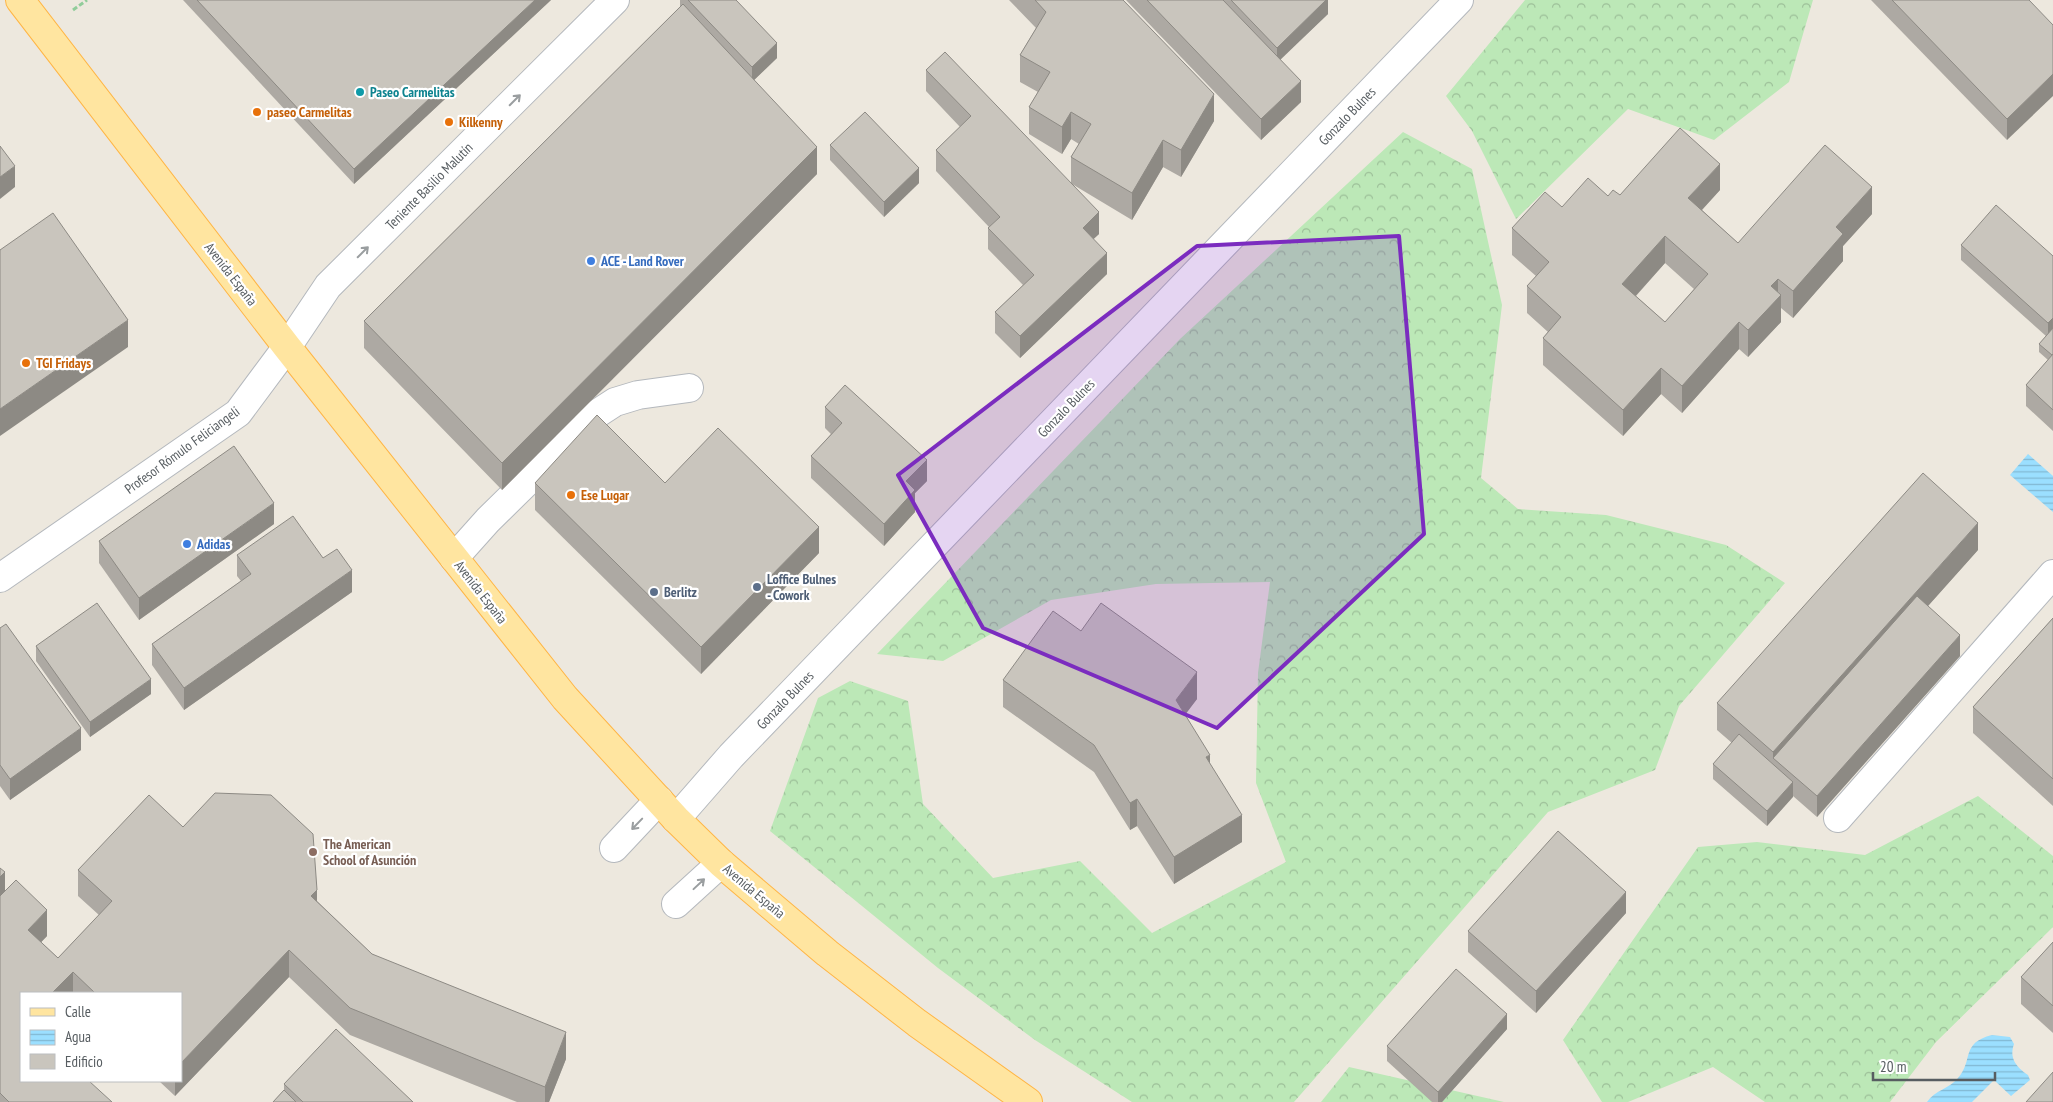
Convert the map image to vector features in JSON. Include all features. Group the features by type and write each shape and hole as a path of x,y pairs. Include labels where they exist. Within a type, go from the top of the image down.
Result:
{"main road":[{"name":"Avenida España","path":"20,0 287,347 565,698 668,810 721,864 827,953 918,1023 1028,1102"}],"street":[{"name":"Teniente Basilio Malutín","path":"328,286 615,0"},
{"name":"Gonzalo Bulnes","path":"614,848 668,810 738,749 1459,0"},
{"name":"Profesor Rómulo Feliciangeli","path":"0,578 238,413 287,347 328,286"},
{"path":"454,558 488,520 594,415 614,402 638,395 689,388"},
{"path":"1838,818 2053,574"},
{"path":"676,904 721,864"}],"highlighted area":[{"path":"1399,236 1424,534 1217,728 983,628 898,475 1197,246"}],"green space":[{"path":"1525,0 1813,0 1789,82 1714,140 1628,109 1516,219 1472,131 1446,96"},
{"path":"1403,132 1472,169 1502,305 1481,478 1518,509 1606,515 1726,545 1785,583 1679,706 1655,770 1548,812 1294,1102 1132,1102 1035,1040 938,968 770,831 818,698 850,681 908,701 923,804 993,878 1080,861 1152,933 1286,862 1256,783 1258,673 1270,582 1156,584 1051,600 943,661 877,654 1180,339"},
{"path":"1978,796 2053,856 2053,927 1936,1042 1890,1102 1765,1102 1713,1067 1628,1102 1602,1102 1563,1040 1698,847 1757,842 1865,855"},
{"path":"1349,1067 1504,1102 1321,1102"}],"water":[{"path":"2028,454 2053,476 2053,512 2010,475"},
{"path":"1992,1035 2010,1037 2014,1044 2013,1058 2030,1080 2011,1096 1994,1080 1972,1102 1927,1102 1958,1078 1966,1065 1971,1047 1982,1038"}],"building":[{"name":"Paseo Carmelitas","path":"197,0 535,0 354,169"},
{"path":"688,0 736,0 777,43 752,67"},
{"path":"1035,0 1123,0 1214,94 1181,150 1163,140 1132,193 1071,157 1091,124 1071,112 1062,127 1029,107 1050,72 1020,55 1046,12"},
{"path":"1147,0 1223,0 1301,81 1261,119"},
{"path":"1231,0 1326,0 1277,48"},
{"path":"1892,0 2029,0 2053,25 2053,74 2007,119"},
{"path":"683,4 817,147 502,463 364,321"},
{"path":"945,52 1099,212 1083,228 1107,253 1020,336 995,312 1034,275 988,228 1000,217 936,150 971,116 926,70"},
{"path":"865,112 919,168 884,202 830,145"},
{"path":"1680,128 1720,164 1688,198 1738,243 1825,145 1872,187 1836,227 1843,234 1793,291 1778,279 1771,286 1781,295 1748,330 1739,322 1682,386 1661,368 1623,410 1543,338 1561,317 1527,286 1549,262 1512,228 1545,192 1562,207 1588,178 1608,196 1613,190 1620,195","holes":["1665,236 1708,274 1665,322 1622,284"]},
{"path":"0,146 15,166 0,177"},
{"path":"1996,205 2053,256 2053,318 2048,323 1961,245"},
{"path":"53,213 128,320 0,409 0,250"},
{"path":"2053,328 2053,354 2052,355 2039,344"},
{"path":"2053,354 2053,410 2026,385"},
{"path":"845,385 927,460 906,481 915,490 884,524 811,456 842,423 825,407"},
{"path":"597,415 665,483 718,428 819,527 701,647 535,483"},
{"path":"234,446 274,503 139,598 99,541"},
{"path":"1923,473 1978,523 1773,752 1717,703"},
{"path":"293,516 323,558 337,549 352,570 184,688 152,644 251,574 237,555"},
{"path":"1917,596 1960,635 1817,796 1773,758"},
{"path":"97,603 151,679 90,722 36,646"},
{"path":"1101,603 1197,672 1176,700 1210,755 1206,757 1242,815 1174,857 1137,799 1130,803 1094,745 1003,680 1053,611 1081,631"},
{"path":"2053,618 2053,779 1973,707"},
{"path":"6,624 81,728 10,779 0,765 0,628"},
{"path":"1739,734 1793,782 1767,811 1713,764"},
{"path":"215,793 271,795 313,834 317,890 311,896 372,954 566,1032 545,1087 350,1008 289,950 182,1062 182,992 94,992 73,972 53,992 20,992 20,1082 90,1082 112,1102 9,1102 0,1093 0,896 16,880 47,910 28,930 58,958 112,901 78,870 149,795 183,827"},
{"path":"1558,831 1626,892 1536,991 1468,931"},
{"path":"0,868 5,872 0,877"},
{"path":"2053,942 2053,1006 2021,977"},
{"path":"1456,969 1507,1014 1438,1092 1387,1046"},
{"path":"336,1029 413,1102 303,1102 284,1084"},
{"path":"2053,1072 2053,1102 2026,1102"},
{"path":"284,1090 296,1102 273,1102"}],"place":[{"name":"Paseo Carmelitas","path":"360,92"},
{"name":"paseo Carmelitas","path":"257,112"},
{"name":"Kilkenny","path":"449,122"},
{"name":"ACE - Land Rover","path":"591,261"},
{"name":"TGI Fridays","path":"26,363"},
{"name":"Ese Lugar","path":"571,495"},
{"name":"Adidas","path":"187,544"},
{"name":"Loffice Bulnes - Cowork","path":"757,587"},
{"name":"Berlitz","path":"654,592"},
{"name":"The American School of Asunción","path":"313,852"}]}
